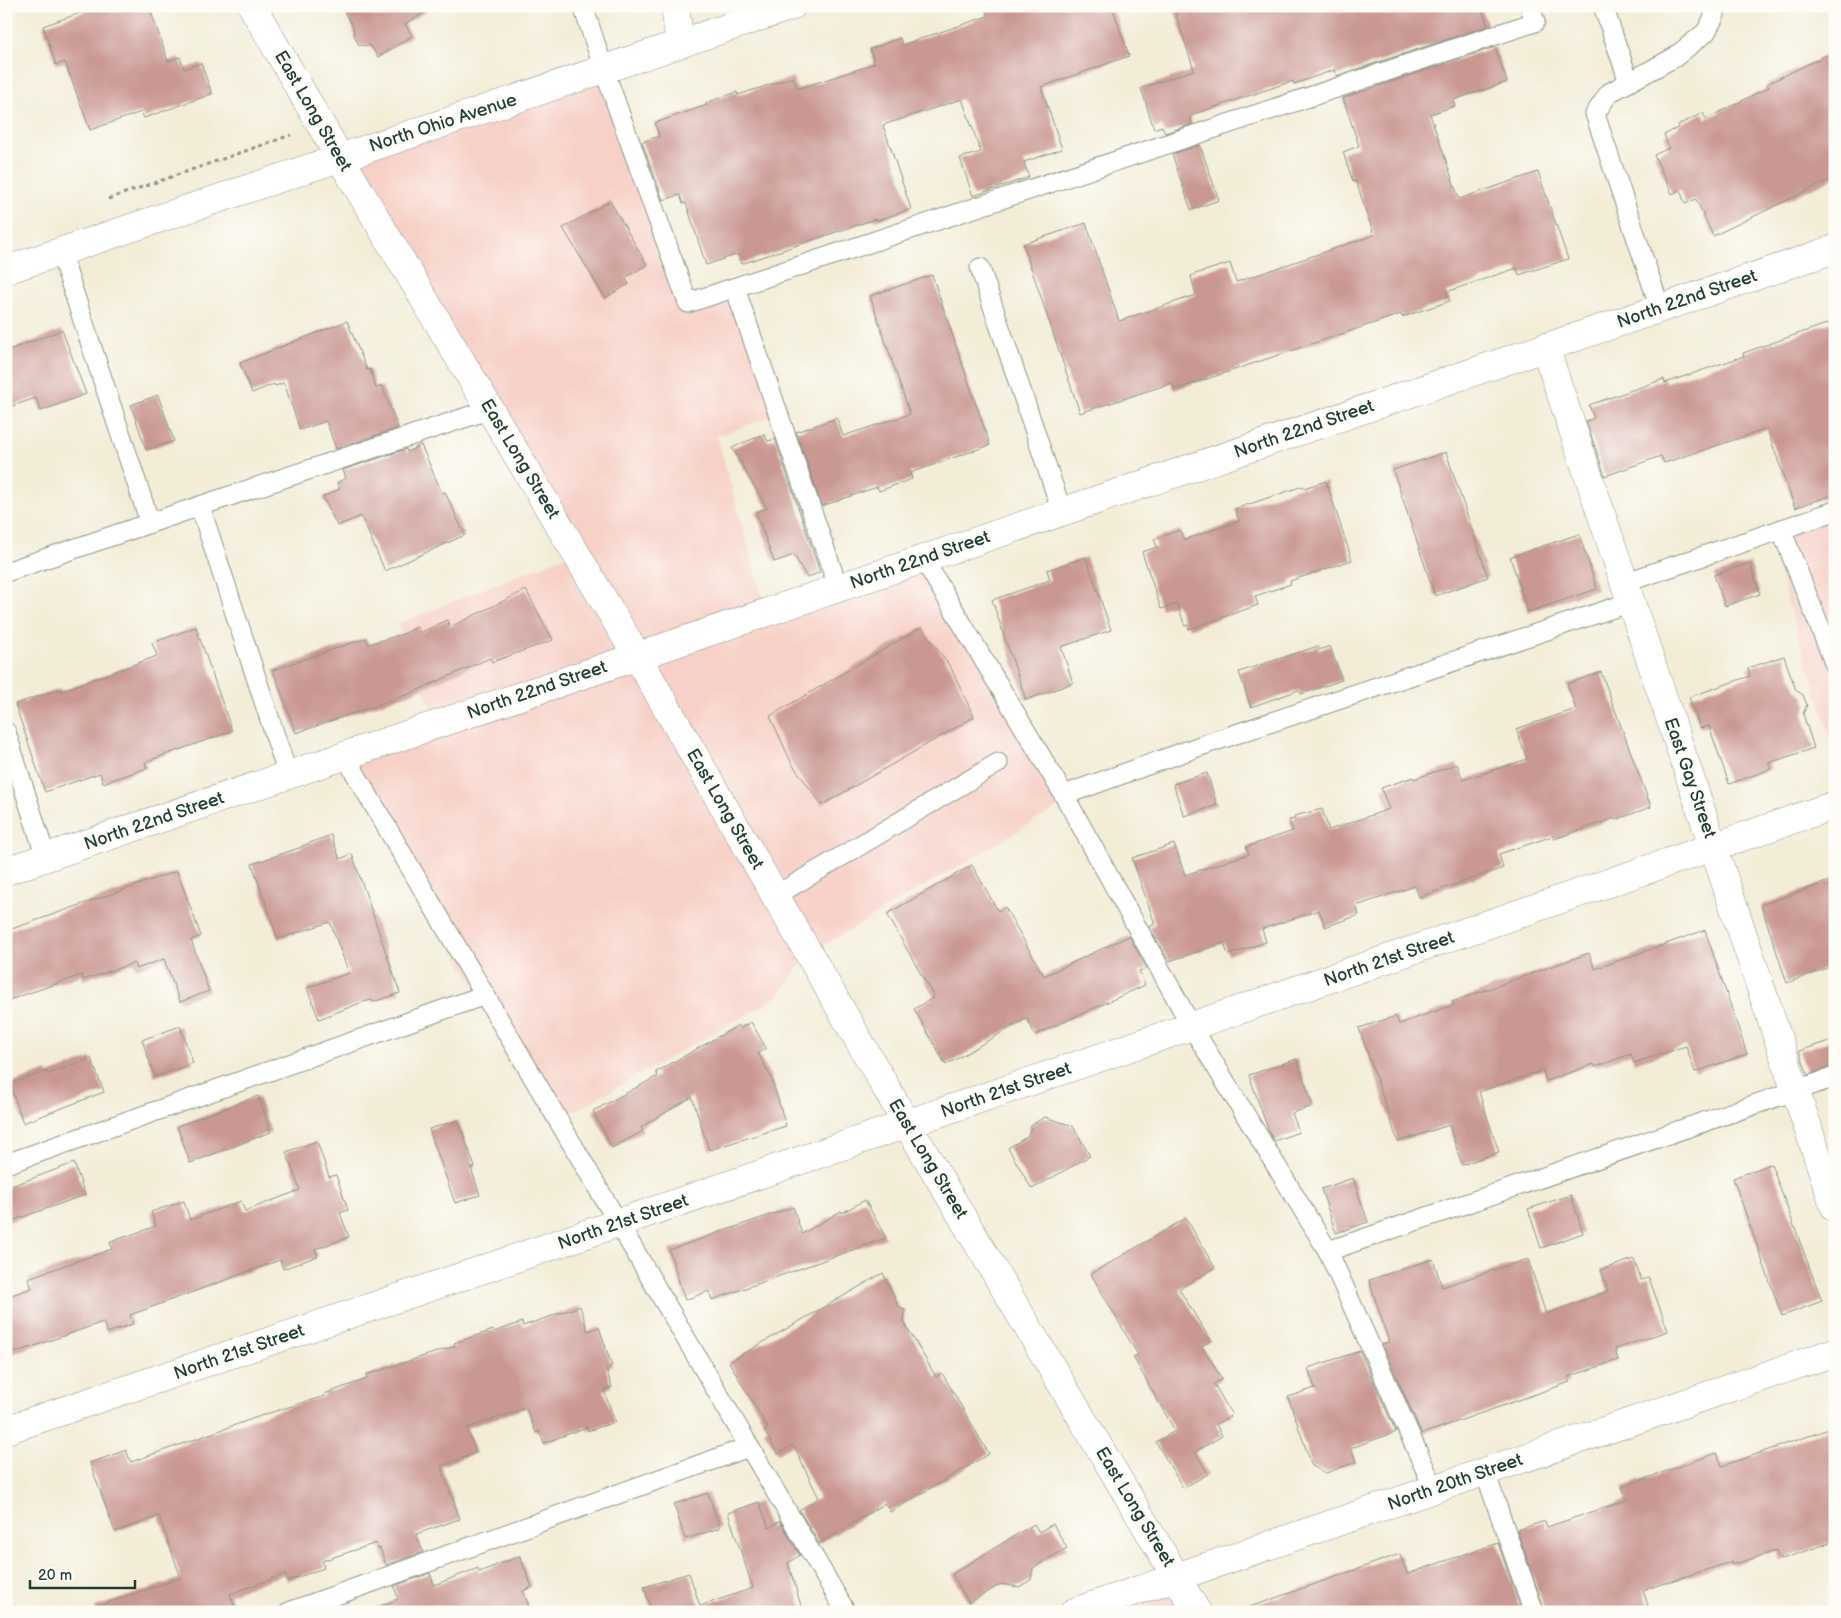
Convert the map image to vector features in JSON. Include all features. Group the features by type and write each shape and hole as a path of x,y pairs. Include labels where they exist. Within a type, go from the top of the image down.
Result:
{"street":[{"name":"East Long Street","path":"252,6 320,125 638,656 907,1124 1197,1612"},
{"path":"675,6 680,44"},
{"name":"North Ohio Avenue","path":"6,269 792,6"},
{"name":"North 22nd Street","path":"6,872 923,558 1835,249"},
{"name":"East Gay Street","path":"1544,347 1835,1208"},
{"name":"North 21st Street","path":"6,1430 618,1223 1835,806"},
{"name":"North 20th Street","path":"1074,1612 1835,1352"}],"lane":[{"path":"583,6 604,70 688,303 1535,22 1530,6"},
{"path":"1603,6 1629,82"},
{"path":"1660,308 1595,114 1609,93 1675,56 1706,32 1715,15 1712,6"},
{"path":"60,252 150,523"},
{"path":"980,268 1062,512"},
{"path":"735,288 838,587"},
{"path":"6,572 490,409"},
{"path":"200,506 288,775"},
{"path":"1064,795 1627,593 1780,529 1835,511"},
{"path":"1780,529 1835,665"},
{"path":"923,558 1064,795 1192,1027 1328,1251 1434,1489"},
{"path":"6,732 46,858"},
{"path":"345,756 846,1612"},
{"path":"775,896 998,763"},
{"path":"6,1164 485,995"},
{"path":"1328,1251 1835,1077"},
{"path":"289,1612 749,1447"},
{"path":"1484,1472 1534,1612"}],"path":[{"path":"99,202 320,125"}],"shaded area":[{"path":"605,74 688,299 736,285 779,414 717,436 765,606 915,552 1067,802 806,956 778,997 553,1123 342,756 437,723 397,624 569,555 332,160"},
{"path":"1835,509 1835,751 1766,534"},
{"path":"1166,1579 1185,1612 1075,1612"}],"building":[{"path":"100,6 149,6 168,61 180,57 184,69 201,63 212,94 144,118 141,112 90,130 65,62 56,65 43,26"},
{"path":"341,6 435,6 405,24 412,36 378,57 371,46 359,45 354,35 353,27"},
{"path":"1002,6 1112,6 1129,56 1041,87 1062,149 1024,162 1029,177 973,196 960,158 981,152 962,99 883,125 911,209 876,221 875,219 741,264 738,254 706,265 686,203 683,204 680,195 663,200 642,142 659,136 655,123 707,105 706,103 737,92 738,95 793,77 797,89 865,67 874,63 870,49 900,38 902,45 988,16 986,12"},
{"path":"1173,6 1481,6 1488,26 1336,76 1334,70 1294,84 1293,81 1194,114 1190,117 1192,124 1165,133 1162,126 1154,129 1141,88 1194,70"},
{"path":"1495,47 1507,82 1453,100 1455,106 1430,114 1459,199 1538,172 1568,259 1519,275 1517,268 1446,292 1450,301 1402,317 1401,314 1174,390 1172,383 1080,413 1023,244 1086,223 1119,321 1196,295 1191,276 1195,274 1230,263 1236,282 1374,235 1356,181 1353,182 1343,152 1359,146 1343,98"},
{"path":"1835,51 1835,177 1713,236 1696,199 1685,204 1680,190 1672,194 1654,155 1669,148 1664,135 1679,127 1678,125 1703,113 1706,119 1769,87 1767,84"},
{"path":"1200,145 1219,200 1191,210 1172,154"},
{"path":"610,201 647,265 625,278 629,284 605,298 563,228"},
{"path":"932,275 990,445 910,473 912,479 879,491 877,487 822,506 796,432 837,418 843,436 910,414 870,296"},
{"path":"347,321 367,370 370,369 376,388 382,386 398,428 336,449 326,421 300,430 284,383 275,386 274,384 252,393 240,363"},
{"path":"1835,321 1835,494 1795,508 1767,429 1664,463 1661,456 1605,476 1586,421 1594,418 1589,405 1664,379 1665,383 1744,356 1743,353"},
{"path":"62,330 86,394 41,411 36,398 6,408 6,351"},
{"path":"158,395 174,441 146,450 131,405"},
{"path":"764,434 768,441 775,439 820,572 807,578 794,555 774,562 756,512 767,508 732,448"},
{"path":"421,445 442,493 445,492 465,535 385,571 361,516 337,526 323,497 340,489 337,483 346,478 343,470 406,449 407,452"},
{"path":"1446,452 1488,577 1435,596 1393,470"},
{"path":"1326,481 1352,560 1290,581 1291,584 1255,596 1258,605 1189,629 1188,625 1185,626 1177,604 1161,609 1142,552 1157,547 1154,539 1180,530 1184,540 1239,521 1235,509 1303,486 1304,488"},
{"path":"1579,534 1597,589 1528,612 1510,557"},
{"path":"1086,557 1111,630 1061,647 1073,683 1026,700 992,600 1050,580 1047,570"},
{"path":"1750,563 1760,594 1725,606 1714,575"},
{"path":"526,590 553,640 492,662 490,658 409,694 296,733 273,670 366,638 369,644 403,634 417,627 420,633 447,620 450,627"},
{"path":"196,627 232,731 145,762 147,768 103,783 100,773 45,792 15,704 60,689 61,691 157,656 152,643"},
{"path":"922,627 951,668 974,717 822,805 792,764 770,716"},
{"path":"1318,646 1319,650 1330,646 1342,680 1301,694 1299,690 1251,707 1239,672"},
{"path":"1784,656 1796,690 1803,695 1807,705 1803,714 1814,748 1769,763 1771,769 1729,784 1709,726 1700,728 1689,697 1750,676 1748,668"},
{"path":"1601,672 1651,807 1554,839 1553,836 1499,854 1503,868 1419,897 1415,886 1356,906 1359,915 1325,927 1319,910 1262,929 1266,942 1228,955 1224,943 1169,961 1149,927 1155,924 1132,858 1174,844 1185,875 1249,854 1246,847 1293,831 1289,820 1295,819 1294,816 1322,809 1329,830 1389,809 1381,788 1457,764 1463,780 1527,759 1516,729 1576,709 1567,684"},
{"path":"1207,773 1217,805 1184,816 1173,784"},
{"path":"331,835 340,859 352,854 400,993 373,1002 372,1000 363,1002 319,1019 307,988 349,973 330,922 278,939 252,864"},
{"path":"972,865 998,911 1005,907 1044,976 1129,936 1147,969 1139,971 1145,985 1035,1035 1027,1018 946,1065 914,1009 934,997 887,914"},
{"path":"177,871 201,936 191,940 209,991 180,1002 164,959 136,969 134,963 83,980 82,975 6,1001 6,931"},
{"path":"1835,879 1835,965 1787,983 1761,905"},
{"path":"1705,930 1747,1054 1695,1072 1686,1046 1634,1063 1631,1054 1595,1067 1594,1064 1546,1081 1543,1070 1479,1092 1499,1152 1462,1165 1449,1125 1398,1142 1359,1028 1396,1016 1399,1024 1453,1005 1452,1002 1589,953 1595,969"},
{"path":"751,1022 766,1048 758,1053 771,1077 786,1126 709,1150 692,1097 641,1127 643,1131 612,1148 593,1111 658,1076 656,1072 739,1025 740,1028"},
{"path":"180,1026 193,1063 155,1077 142,1040"},
{"path":"1835,1039 1835,1066 1808,1075 1799,1051"},
{"path":"91,1058 104,1092 23,1123 10,1084 47,1071 48,1074"},
{"path":"1297,1059 1313,1106 1292,1113 1299,1132 1274,1141 1249,1075"},
{"path":"258,1096 271,1132 190,1163 177,1126"},
{"path":"1045,1117 1073,1126 1090,1156 1032,1189 1008,1148 1028,1136 1031,1125"},
{"path":"458,1120 475,1167 471,1168 480,1195 455,1203 429,1129"},
{"path":"317,1141 329,1177 336,1175 348,1210 340,1213 349,1237 315,1249 318,1256 283,1269 280,1260 130,1315 133,1324 107,1333 103,1322 6,1356 6,1297 32,1288 28,1278 112,1249 110,1242 156,1226 151,1212 184,1201 190,1220 241,1201 245,1211 300,1190 286,1152"},
{"path":"74,1163 85,1195 6,1223 6,1188"},
{"path":"1771,1164 1822,1301 1782,1316 1733,1178"},
{"path":"1353,1178 1368,1222 1336,1233 1321,1189"},
{"path":"1571,1195 1583,1233 1541,1248 1528,1209"},
{"path":"865,1200 886,1238 712,1300 709,1291 685,1300 669,1250 793,1207 802,1234 841,1211 842,1213"},
{"path":"1186,1218 1215,1268 1179,1289 1211,1341 1202,1346 1222,1379 1214,1384 1232,1415 1216,1424 1222,1436 1195,1452 1208,1474 1183,1488 1156,1442 1175,1431 1133,1357 1138,1355 1091,1274"},
{"path":"1433,1259 1442,1287 1528,1259 1546,1314 1608,1291 1601,1270 1634,1259 1641,1280 1649,1278 1668,1331 1615,1349 1618,1360 1568,1377 1570,1382 1422,1434 1382,1344 1389,1342 1369,1280"},
{"path":"883,1273 899,1308 905,1310 904,1322 936,1377 942,1373 989,1454 890,1512 885,1503 819,1544 799,1510 819,1498 793,1445 778,1454 764,1431 768,1428 729,1362"},
{"path":"580,1306 588,1331 599,1327 612,1366 606,1369 612,1387 604,1390 615,1422 588,1431 587,1427 544,1443 539,1431 536,1433 526,1408 467,1428 476,1453 441,1466 460,1519 416,1534 423,1552 386,1565 380,1548 378,1549 376,1543 322,1561 324,1568 287,1581 285,1574 230,1594 236,1612 96,1612 95,1607 181,1578 159,1516 115,1532 90,1463 126,1450 131,1462 266,1414 325,1396 324,1394 367,1379 366,1375 455,1346 454,1343 522,1322 523,1326"},
{"path":"1360,1351 1396,1432 1351,1448 1356,1462 1326,1473 1312,1466 1288,1397 1315,1388 1308,1368"},
{"path":"1835,1427 1835,1541 1779,1560 1776,1551 1732,1565 1731,1562 1643,1590 1648,1606 1630,1612 1545,1612 1517,1530 1545,1521 1547,1527 1627,1500 1622,1487 1717,1453 1722,1466"},
{"path":"708,1493 720,1528 685,1539 674,1504"},
{"path":"759,1502 769,1528 780,1521 800,1555 788,1563 803,1612 652,1612 644,1587 689,1573 700,1606 753,1588 728,1513"},
{"path":"1034,1524 1039,1532 1053,1524 1067,1548 1033,1568 1031,1580 1019,1587 1001,1584 969,1603 952,1574"},
{"path":"1498,1543 1522,1612 1248,1612 1247,1608 1400,1554 1407,1574"},
{"path":"520,1556 532,1587 523,1591 531,1612 372,1612 371,1610 398,1599 394,1586 430,1573 434,1585 478,1568 479,1572"}]}
